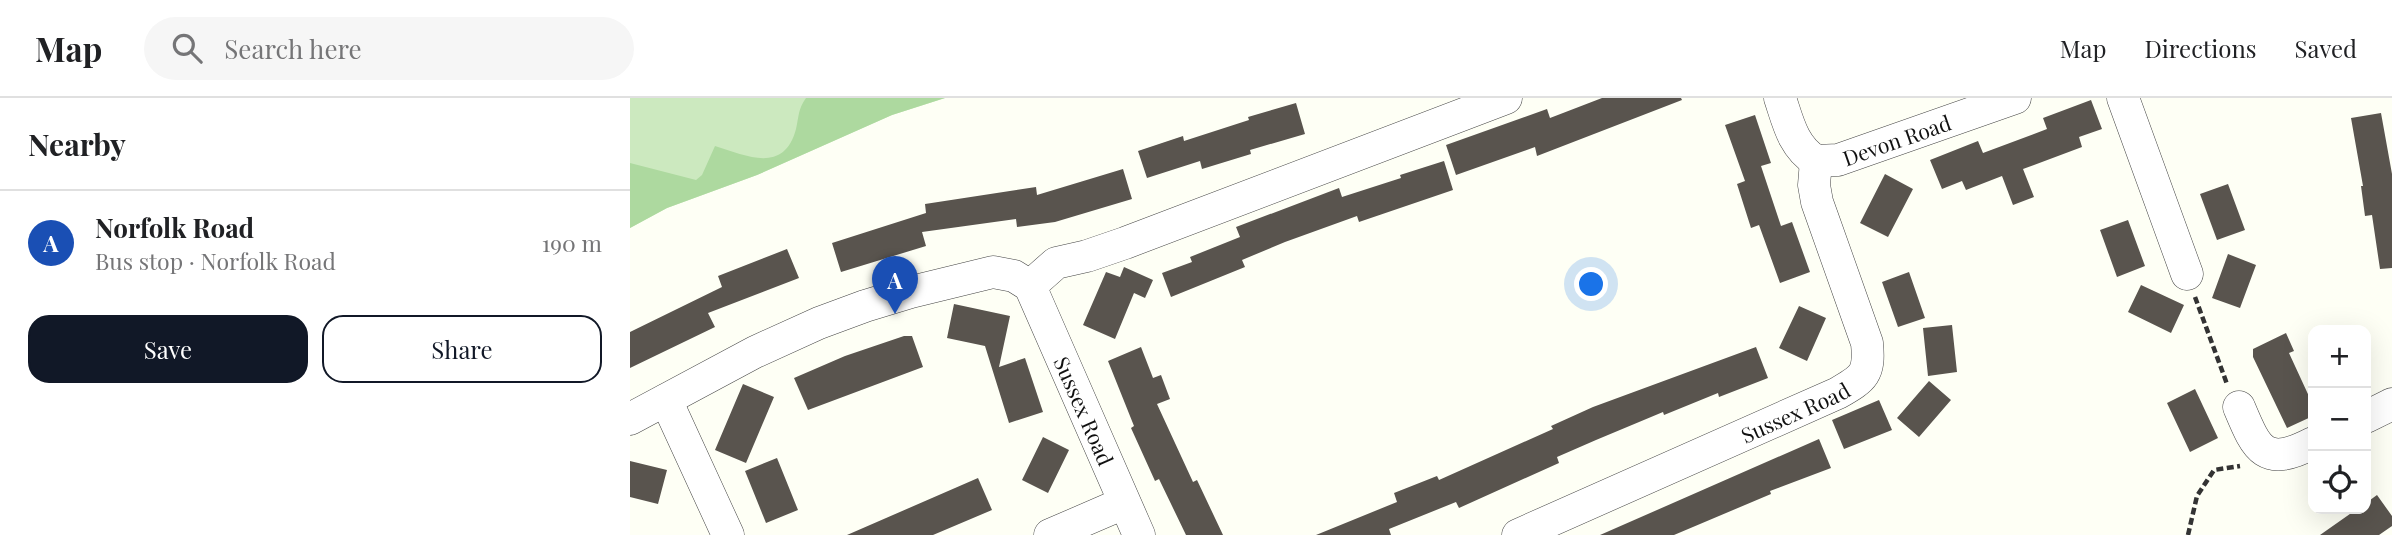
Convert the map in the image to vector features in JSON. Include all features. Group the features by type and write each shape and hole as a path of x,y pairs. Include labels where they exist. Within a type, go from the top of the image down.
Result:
{"street":[{"path":"630,419 755,352 820,323 911,292 993,272 1014,276 1030,286 1056,263 1100,252 1506,98"},
{"path":"1780,98 1796,143 1806,155 1816,161"},
{"name":"Devon Road","path":"1816,161 1838,160 2014,98"},
{"path":"2123,98 2187,274"},
{"name":"Sussex Road","path":"1518,535 1562,526 1839,393 1862,379 1869,364 1867,343 1816,202 1816,161"},
{"name":"Sussex Road","path":"1030,286 1139,535"},
{"path":"666,400 728,535"},
{"path":"2371,414 2392,404"},
{"path":"2239,407 2252,439 2270,454 2292,454 2308,446"},
{"path":"1050,535 1124,502"}],"path":[{"path":"2187,274 2229,389 2239,407"},
{"path":"2189,535 2197,496 2214,470 2242,465 2259,447"}],"green space":[{"path":"630,98 945,98 892,115 757,175 667,208 630,228"},
{"path":"806,98 945,98 892,115 757,175 667,208 630,228 630,163 696,180 702,175 715,146 752,157 774,157 783,152 790,143"}],"building":[{"path":"1602,98 1682,100 1537,156 1535,147 1456,175 1446,145 1547,109 1550,118"},
{"path":"2091,100 2102,129 2079,137 2082,147 2023,169 2034,197 2013,205 2002,176 1966,190 1962,181 1942,189 1930,160 1978,141 1983,153 2047,129 2043,118"},
{"path":"1296,103 1305,134 1250,150 1251,154 1202,169 1200,161 1147,178 1138,151 1183,136 1184,141 1249,120 1248,117"},
{"path":"2381,113 2392,174 2392,268 2380,269 2372,215 2365,216 2363,186 2351,118"},
{"path":"1755,115 1771,163 1761,166 1781,226 1792,222 1810,272 1780,283 1759,225 1751,228 1737,184 1745,181 1725,125"},
{"path":"1444,161 1453,190 1359,222 1357,216 1285,242 1242,260 1245,267 1171,297 1162,273 1192,262 1190,257 1240,237 1236,227 1339,188 1342,197"},
{"path":"1123,169 1132,199 1055,222 1017,227 1016,219 922,232 926,246 841,272 832,243 926,213 925,204 1036,187 1037,195"},
{"path":"1885,174 1913,189 1888,237 1860,223"},
{"path":"2228,184 2245,230 2217,240 2200,194"},
{"path":"2128,220 2145,266 2117,277 2100,230"},
{"path":"787,249 799,278 708,313 715,327 630,368 630,332 722,287 718,276"},
{"path":"2228,254 2256,265 2240,308 2212,298"},
{"path":"1124,267 1153,280 1145,298 1134,293 1115,339 1083,325 1106,272 1120,277"},
{"path":"1909,272 1925,318 1898,327 1882,282"},
{"path":"2141,285 2184,305 2171,333 2128,312"},
{"path":"954,304 1010,316 999,367 1025,358 1043,412 1009,423 985,346 947,338"},
{"path":"1799,306 1826,318 1807,361 1779,348"},
{"path":"1952,325 1957,372 1928,376 1923,328"},
{"path":"2286,333 2294,351 2289,353 2308,394 2308,418 2287,428 2253,357 2253,349"},
{"path":"904,336 912,336 923,367 808,410 794,378 845,356"},
{"path":"1141,347 1153,378 1161,375 1170,399 1157,404 1193,482 1197,480 1223,535 1186,535 1159,479 1155,481 1131,428 1134,426 1108,361"},
{"path":"1756,347 1768,378 1719,397 1718,393 1664,415 1663,412 1557,457 1559,463 1459,508 1456,502 1389,529 1391,535 1316,535 1397,502 1394,493 1437,476 1439,480 1553,429 1551,426 1593,407"},
{"path":"1929,381 1951,400 1919,437 1897,418"},
{"path":"743,384 774,397 746,463 715,450"},
{"path":"2195,389 2218,438 2190,452 2167,403"},
{"path":"1879,400 1892,430 1844,449 1832,420"},
{"path":"1043,437 1069,450 1048,493 1022,480"},
{"path":"1819,439 1831,468 1770,491 1771,494 1674,535 1600,535"},
{"path":"777,458 798,510 766,523 745,471"},
{"path":"630,461 667,470 658,504 630,497"},
{"path":"978,478 992,510 933,535 847,535"},
{"path":"2377,495 2392,516 2392,526 2379,535 2320,535 2350,514 2371,514 2371,499"}],"place":[{"name":"Norfolk Road","path":"895,314"}]}
